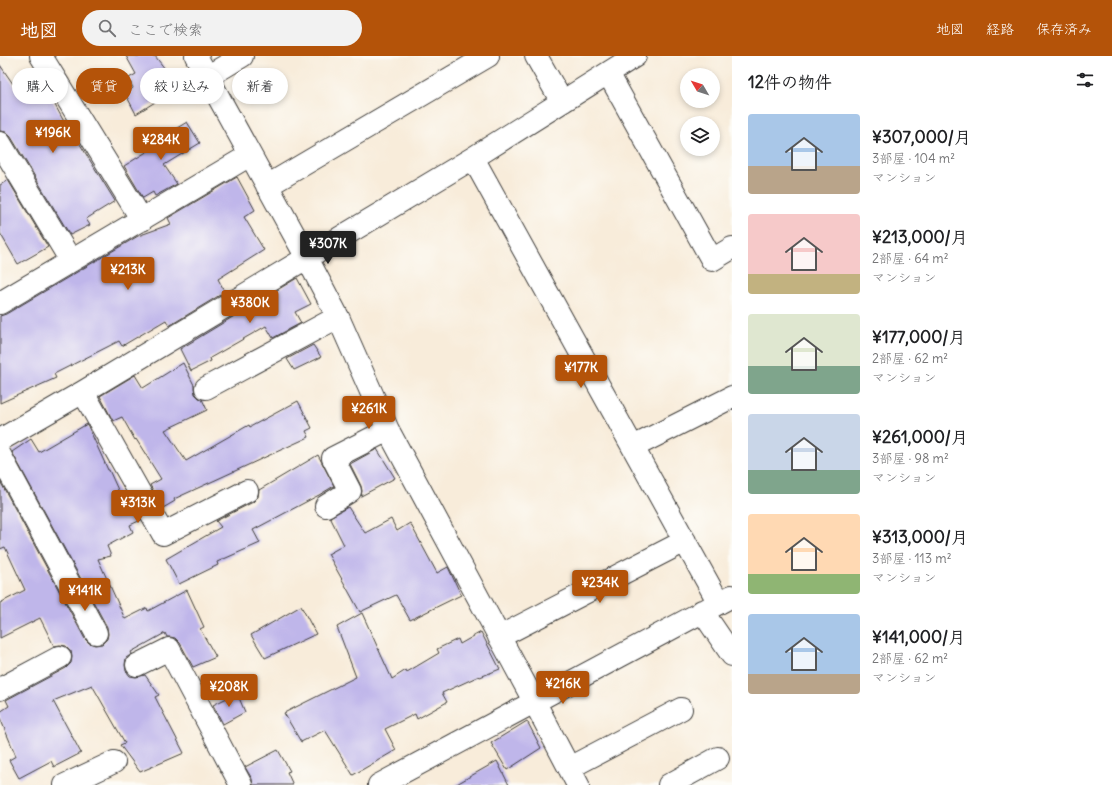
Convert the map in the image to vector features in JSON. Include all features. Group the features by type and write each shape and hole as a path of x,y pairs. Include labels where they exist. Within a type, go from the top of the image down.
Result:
{"street":[{"path":"41,56 142,220"},
{"path":"196,56 202,68"},
{"path":"222,68 242,56"},
{"path":"267,186 488,56"},
{"path":"536,56 562,102"},
{"path":"0,440 307,258 472,158 635,56"},
{"path":"608,73 712,260 732,248"},
{"path":"222,104 338,317 388,430 573,776 681,709"},
{"path":"0,143 7,168 71,262"},
{"path":"0,303 250,155"},
{"path":"472,158 718,603 732,656"},
{"path":"206,388 338,317"},
{"path":"83,392 163,534 247,491"},
{"path":"633,447 732,397"},
{"path":"326,506 350,491 333,458 388,430"},
{"path":"0,455 96,633"},
{"path":"500,637 685,541"},
{"path":"379,785 401,780 534,701 718,603"},
{"path":"137,665 169,649 241,785"},
{"path":"0,688 60,657"},
{"path":"669,785 718,758"},
{"path":"65,785 114,762"}],"building":[{"path":"126,56 155,56 164,68 140,68 140,104 152,104 136,114 131,104 132,104 133,88 132,76 136,74"},
{"path":"0,65 12,82 12,104 54,104 68,129 70,128 115,201 86,219 90,225 70,235 11,137 6,132 0,131"},
{"path":"187,122 200,143 164,165 177,184 155,196 153,192 143,198 124,166 156,146 154,142"},
{"path":"237,177 255,210 244,217 264,250 218,279 225,292 169,326 166,320 122,346 119,341 54,374 56,378 0,403 0,316 6,314 138,236 171,224 168,218"},
{"path":"8,180 48,247 18,264 0,233 0,185"},
{"path":"297,278 311,304 295,312 301,323 273,338 266,326 210,358 211,361 191,371 180,349"},
{"path":"313,345 321,357 294,370 287,359"},
{"path":"183,363 194,385 195,394 202,399 207,410 165,430 186,461 249,425 250,427 298,401 312,428 306,431 309,437 174,499 175,501 163,508 150,485 161,479 136,439 135,440 122,417 113,421 100,396 135,375 143,388"},
{"path":"87,424 123,501 128,498 141,520 130,525 133,532 107,546 111,556 98,559 125,619 147,608 148,611 187,590 204,627 200,629 216,657 193,667 180,643 175,638 167,637 165,633 131,652 132,654 126,658 126,671 130,676 136,677 145,675 159,695 155,697 184,753 140,772 120,745 125,743 92,685 53,701 81,753 54,767 51,761 19,778 9,760 16,756 0,718 0,712 9,706 6,700 66,668 71,663 72,657 71,651 66,646 54,646 40,618 0,638 0,603 25,590 5,547 0,549 0,481 85,639 89,643 95,645 102,644 107,639 107,627 12,452 31,439 39,452"},
{"path":"377,449 395,478 361,496 361,486 350,464"},
{"path":"318,455 334,486 253,530 260,543 217,562 218,565 179,584 166,559 221,527 216,521 253,502 258,497 259,490"},
{"path":"348,507 365,533 391,519 397,531 410,523 437,573 448,567 461,595 410,620 396,595 360,612 328,554 344,545 330,517"},
{"path":"301,606 316,634 265,658 251,635"},
{"path":"362,613 392,679 439,653 437,649 458,639 460,644 481,632 500,669 480,677 479,676 442,693 447,702 417,719 415,714 385,729 396,750 353,775 325,730 301,742 284,713 356,677 337,627"},
{"path":"237,693 245,712 223,724 213,705"},
{"path":"527,721 541,748 507,770 491,743"},
{"path":"278,750 290,771 287,772 293,785 253,785 252,779 245,767"},
{"path":"497,761 509,785 455,785"}]}
